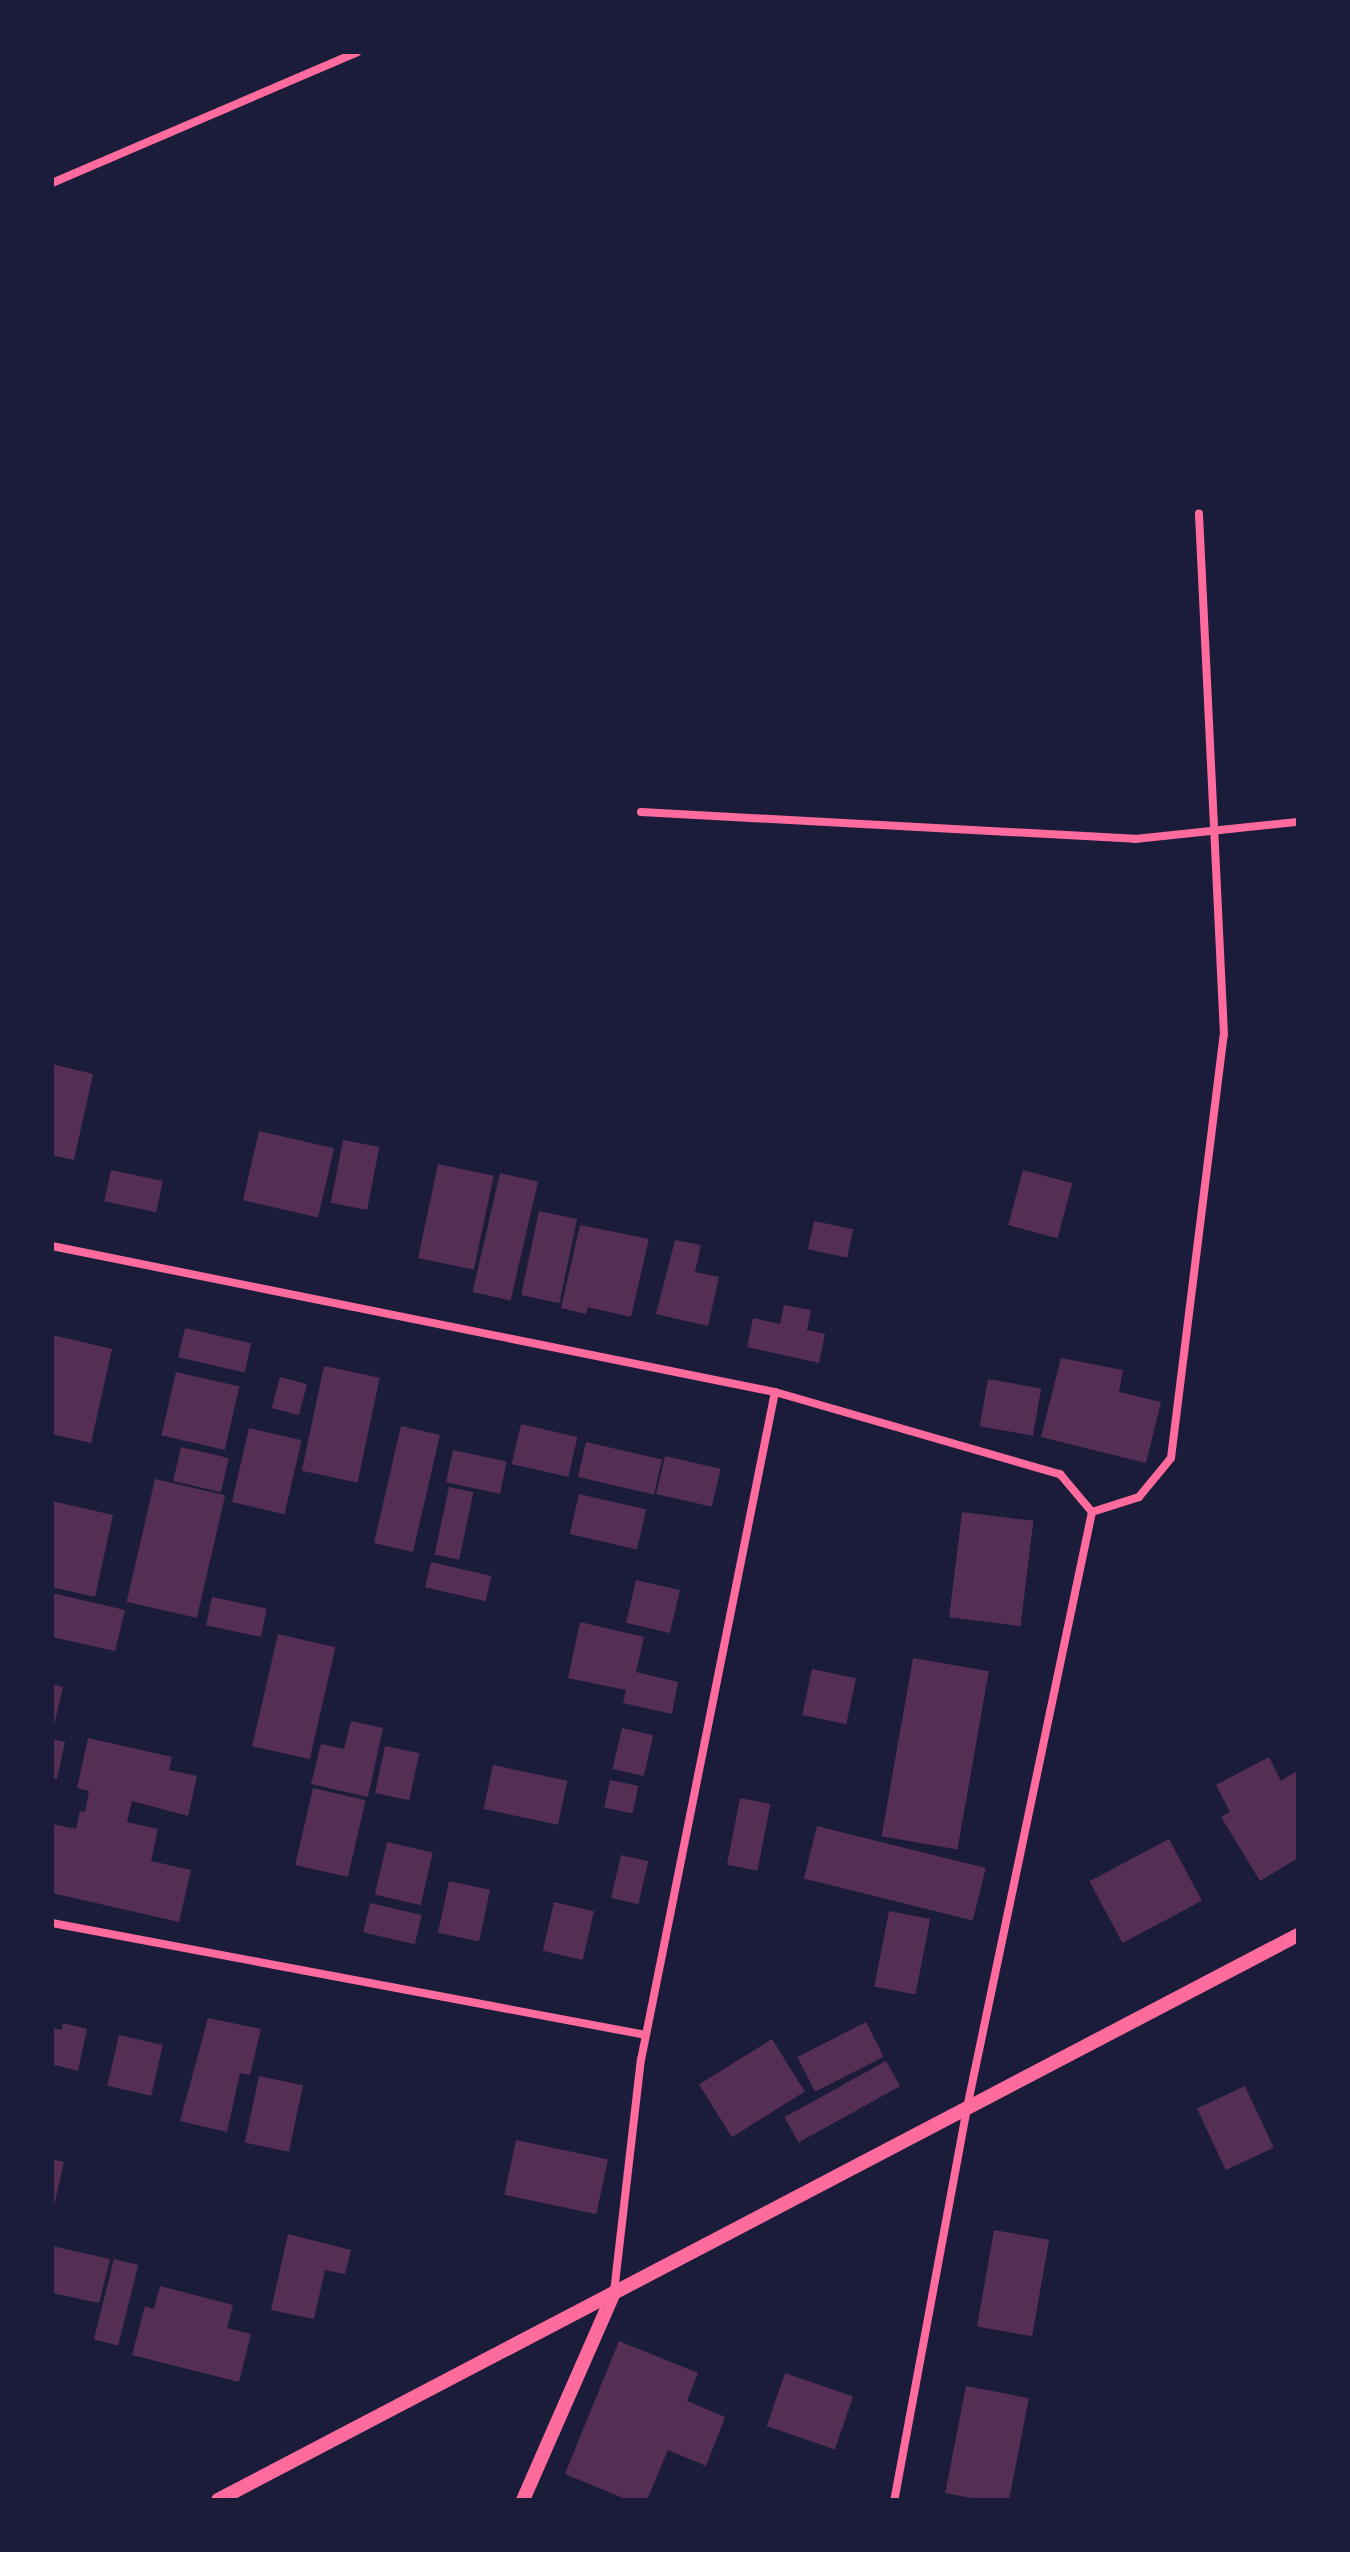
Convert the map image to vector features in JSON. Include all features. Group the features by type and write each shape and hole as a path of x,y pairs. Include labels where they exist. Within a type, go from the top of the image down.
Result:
{"street":[{"path":"52,183 357,52"},
{"path":"1092,1512 1139,1497 1171,1458 1224,1035 1199,514"},
{"path":"641,812 1135,839 1213,834 1298,822"},
{"path":"52,1246 775,1392 1060,1474 1092,1512"},
{"path":"523,2500 614,2293 646,2035 775,1392"},
{"path":"894,2500 967,2108 1092,1512"},
{"path":"52,1923 646,2035"},
{"path":"218,2500 1298,1935"}],"building":[{"path":"52,1064 93,1074 74,1160 52,1155"},
{"path":"259,1131 334,1148 318,1218 243,1200"},
{"path":"343,1140 379,1147 367,1210 331,1203"},
{"path":"438,1164 494,1176 474,1270 418,1258"},
{"path":"111,1170 163,1181 156,1212 104,1201"},
{"path":"1023,1170 1072,1183 1058,1238 1008,1225"},
{"path":"500,1173 538,1182 511,1301 473,1292"},
{"path":"539,1211 577,1219 559,1303 521,1295"},
{"path":"814,1221 853,1229 847,1258 808,1249"},
{"path":"580,1225 649,1239 631,1317 588,1307 586,1314 561,1308"},
{"path":"675,1240 701,1245 695,1272 719,1277 708,1326 656,1314"},
{"path":"784,1305 811,1310 807,1330 825,1334 819,1363 747,1347 753,1318 780,1324"},
{"path":"185,1328 251,1343 245,1373 178,1357"},
{"path":"53,1335 112,1349 91,1443 52,1434"},
{"path":"1061,1358 1123,1370 1119,1392 1161,1402 1146,1463 1041,1437"},
{"path":"324,1366 380,1378 358,1483 302,1471"},
{"path":"176,1372 239,1387 225,1450 161,1435"},
{"path":"280,1377 307,1384 299,1415 272,1408"},
{"path":"988,1379 1041,1388 1033,1436 980,1426"},
{"path":"521,1424 578,1437 568,1477 512,1464"},
{"path":"401,1426 440,1435 413,1552 374,1543"},
{"path":"249,1428 302,1440 285,1514 232,1502"},
{"path":"586,1442 662,1460 654,1495 578,1477"},
{"path":"181,1447 229,1458 221,1492 173,1481"},
{"path":"453,1450 507,1461 500,1494 446,1482"},
{"path":"665,1456 721,1469 712,1507 656,1494"},
{"path":"155,1479 225,1495 197,1618 127,1602"},
{"path":"449,1487 473,1492 459,1560 435,1554"},
{"path":"579,1494 646,1510 637,1549 570,1534"},
{"path":"52,1501 113,1515 95,1597 52,1587"},
{"path":"962,1512 1033,1521 1021,1626 949,1617"},
{"path":"431,1562 491,1576 486,1601 425,1587"},
{"path":"636,1580 680,1590 670,1633 626,1623"},
{"path":"52,1593 125,1610 115,1651 52,1637"},
{"path":"212,1597 267,1609 261,1637 206,1625"},
{"path":"580,1622 644,1637 636,1672 678,1682 672,1714 623,1703 626,1690 568,1678"},
{"path":"278,1634 335,1647 310,1759 252,1746"},
{"path":"913,1658 989,1671 957,1850 882,1836"},
{"path":"812,1669 856,1678 846,1724 802,1715"},
{"path":"52,1684 63,1687 53,1729 52,1729"},
{"path":"351,1721 383,1728 368,1797 311,1784 321,1744 344,1749"},
{"path":"622,1728 653,1735 644,1776 613,1769"},
{"path":"88,1738 172,1757 169,1770 197,1776 188,1816 132,1801 127,1822 158,1829 151,1861 191,1870 179,1922 52,1893 52,1824 76,1829 80,1811 85,1812 89,1791 77,1788"},
{"path":"52,1739 65,1742 57,1779 52,1778"},
{"path":"385,1746 419,1753 409,1800 375,1793"},
{"path":"1269,1757 1281,1781 1298,1770 1298,1858 1260,1881 1221,1817 1230,1812 1216,1785"},
{"path":"493,1765 567,1781 558,1825 484,1809"},
{"path":"610,1780 638,1786 633,1813 604,1807"},
{"path":"313,1788 366,1800 348,1877 295,1865"},
{"path":"740,1798 770,1804 757,1871 727,1865"},
{"path":"817,1826 986,1868 973,1920 804,1878"},
{"path":"1169,1839 1202,1901 1122,1943 1090,1881"},
{"path":"387,1842 433,1853 421,1905 375,1895"},
{"path":"621,1855 648,1861 638,1904 611,1898"},
{"path":"449,1881 490,1890 479,1942 438,1933"},
{"path":"554,1902 594,1911 583,1960 543,1951"},
{"path":"370,1903 422,1915 415,1944 363,1932"},
{"path":"889,1911 930,1919 916,1995 874,1987"},
{"path":"208,2018 261,2029 250,2075 240,2073 227,2132 180,2121"},
{"path":"866,2022 884,2057 815,2092 797,2057"},
{"path":"63,2023 87,2029 78,2071 55,2065 52,2071 52,2028 62,2030"},
{"path":"119,2035 163,2045 151,2096 107,2086"},
{"path":"772,2039 805,2092 732,2137 699,2085"},
{"path":"886,2061 900,2086 799,2143 785,2117"},
{"path":"259,2076 303,2085 289,2152 245,2143"},
{"path":"1245,2086 1274,2148 1226,2170 1197,2108"},
{"path":"516,2140 608,2160 596,2214 504,2195"},
{"path":"52,2159 64,2162 53,2210 52,2210"},
{"path":"994,2230 1049,2240 1032,2336 977,2327"},
{"path":"288,2234 351,2250 345,2274 325,2270 314,2319 271,2310"},
{"path":"52,2246 110,2259 99,2303 52,2293"},
{"path":"114,2259 138,2265 118,2346 94,2340"},
{"path":"160,2286 233,2305 227,2328 251,2334 239,2382 132,2355 145,2306 154,2309"},
{"path":"619,2341 698,2373 687,2401 725,2417 706,2466 668,2450 647,2500 628,2500 565,2474"},
{"path":"785,2373 853,2396 835,2449 767,2426"},
{"path":"966,2386 1029,2398 1009,2500 981,2500 945,2493"}]}
